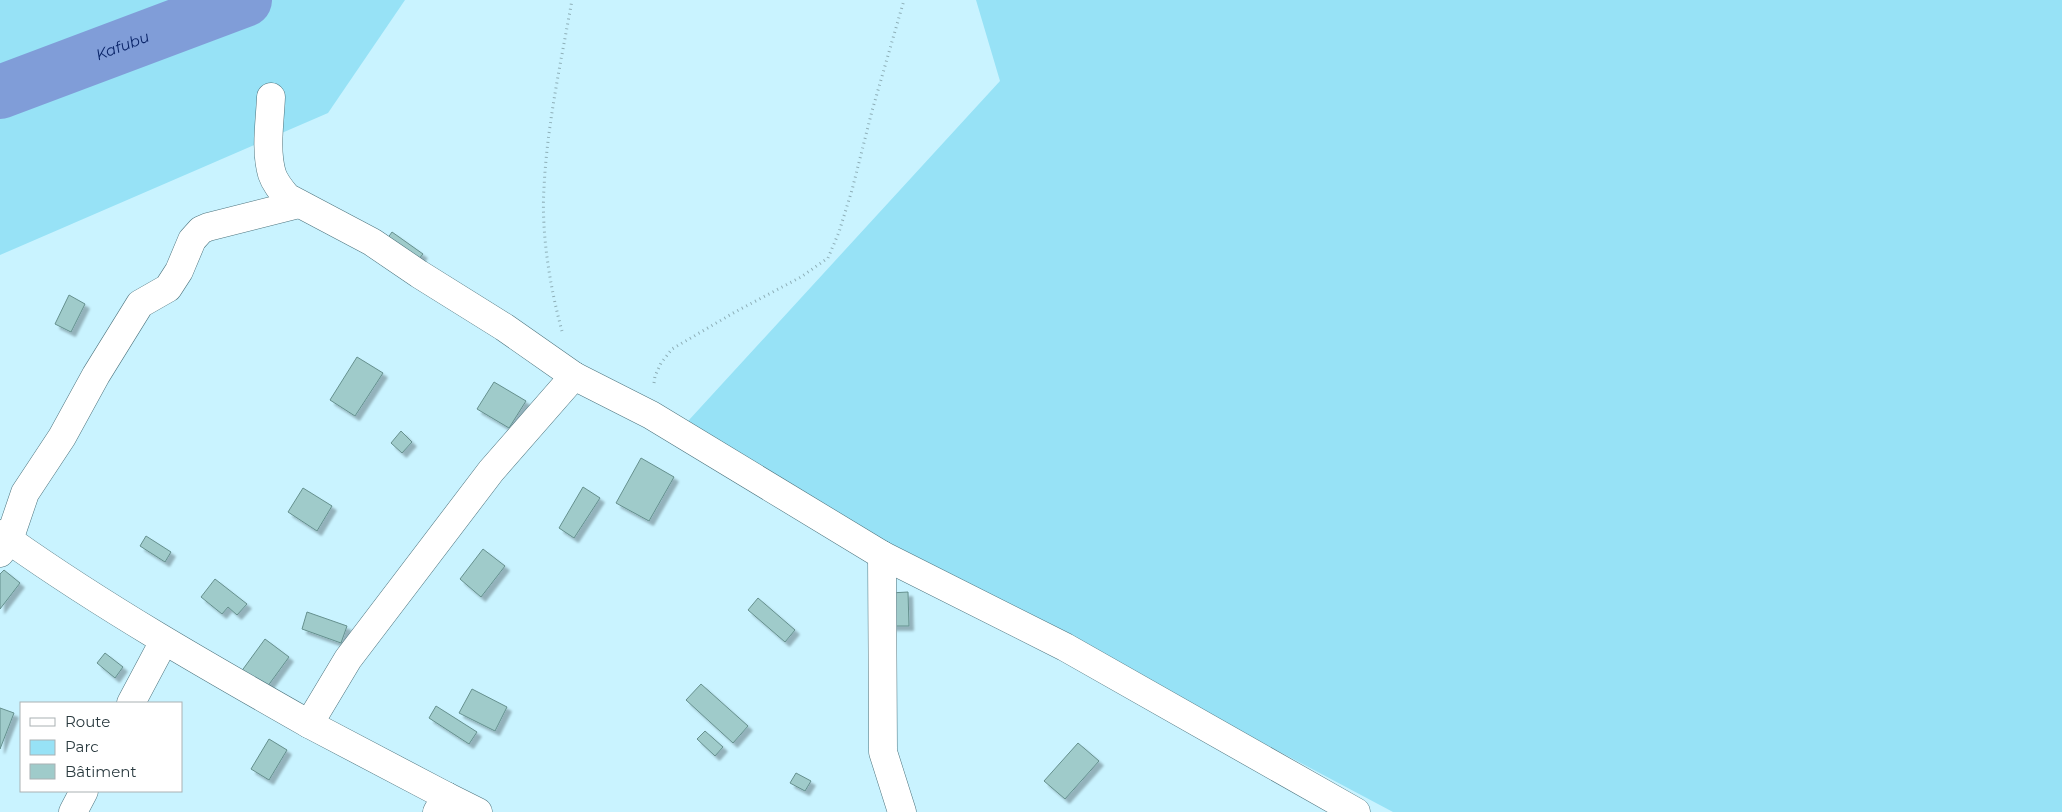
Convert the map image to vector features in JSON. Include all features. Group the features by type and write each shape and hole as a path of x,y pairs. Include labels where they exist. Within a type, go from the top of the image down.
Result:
{"street":[{"path":"272,96 269,151 272,175 287,197 372,242 504,327 574,376 651,415 882,555 1065,647 1356,812"},
{"path":"299,204 208,227 201,230 192,240 179,271 168,288 140,304 96,375 62,437 25,493 3,542 164,641 309,724 442,804 478,812"},
{"path":"309,724 348,659 485,479 574,376"},
{"path":"882,555 883,752 902,812"},
{"path":"132,702 164,641"},
{"path":"73,812 83,792"}],"path":[{"path":"562,333 555,308 547,254 544,189 552,112 572,0"},
{"path":"651,415 655,376 661,363 672,349 735,312 801,277 828,258 847,207 904,0"}],"green space":[{"path":"0,0 405,0 328,113 0,255"},
{"path":"976,0 2062,0 2062,812 1393,812 678,432 1000,81"}],"building":[{"path":"392,232 423,254 412,267 382,246"},
{"path":"69,295 85,304 71,332 55,324"},
{"path":"357,357 383,373 355,416 330,400"},
{"path":"494,382 526,401 509,428 477,409"},
{"path":"401,431 412,442 402,453 391,443"},
{"path":"641,458 674,477 649,521 616,503"},
{"path":"583,487 600,498 574,538 559,528"},
{"path":"303,488 332,506 317,531 288,512"},
{"path":"146,536 171,552 165,562 140,546"},
{"path":"483,549 505,566 481,597 460,579"},
{"path":"4,570 20,583 0,609 0,574"},
{"path":"215,579 247,604 237,615 228,607 222,614 201,597"},
{"path":"908,592 909,626 890,626 890,593"},
{"path":"758,598 795,630 785,642 748,610"},
{"path":"307,612 347,626 341,643 302,629"},
{"path":"265,639 289,657 262,694 238,676"},
{"path":"105,653 123,667 115,678 97,663"},
{"path":"701,684 748,726 733,743 686,700"},
{"path":"472,689 507,707 495,731 459,713"},
{"path":"436,706 477,732 469,744 429,718"},
{"path":"0,708 14,713 0,749"},
{"path":"705,731 723,747 715,756 697,739"},
{"path":"269,739 287,750 269,780 251,769"},
{"path":"1078,743 1099,761 1065,799 1044,781"},
{"path":"796,773 811,781 805,791 790,783"}],"waterway":[{"name":"Kafubu","path":"0,92 245,0"}]}
